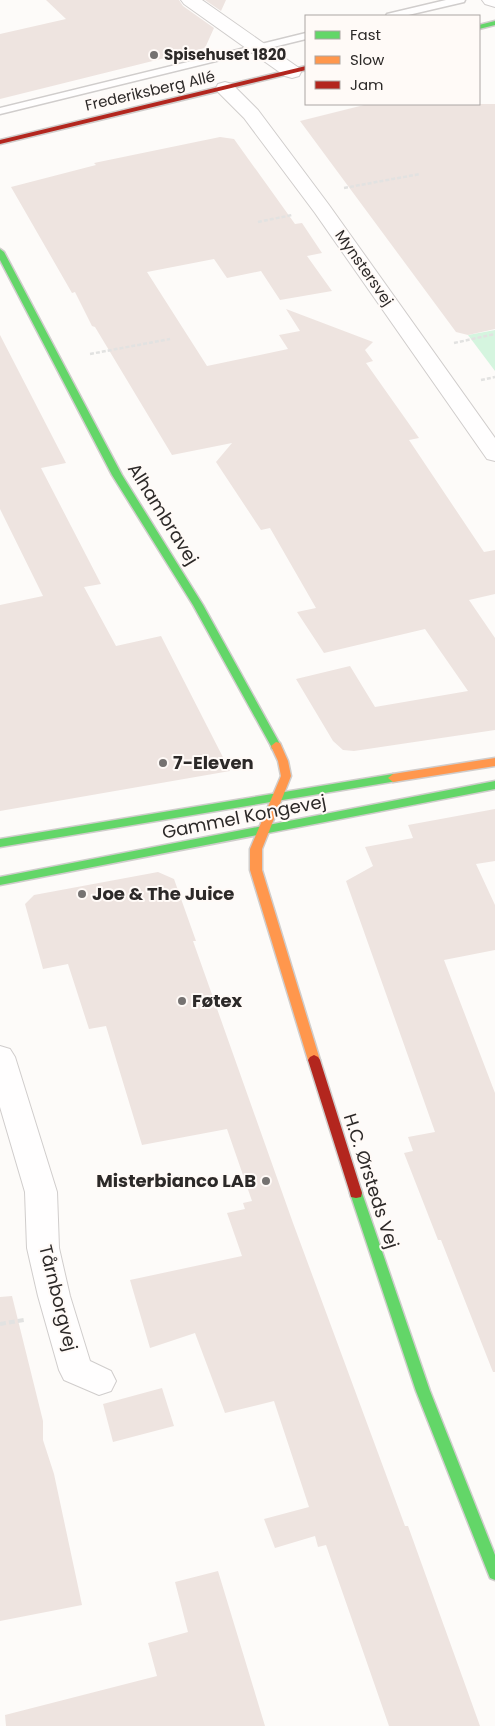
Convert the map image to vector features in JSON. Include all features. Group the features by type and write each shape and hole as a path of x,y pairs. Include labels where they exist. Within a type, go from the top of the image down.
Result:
{"street":[{"path":"190,0 259,48 299,70"},
{"path":"491,0 495,2"},
{"path":"480,27 495,23"},
{"name":"Frederiksberg Allé","path":"0,142 299,70"},
{"name":"Mynstersvej","path":"225,88 251,114 495,454"},
{"name":"Alhambravej","path":"0,252 114,470 198,605 264,722 283,760 286,776 280,795"},
{"name":"Gammel Kongevej","path":"0,843 280,795 495,762"},
{"name":"Gammel Kongevej","path":"0,881 262,832 495,785"},
{"name":"H.C. Ørsteds Vej","path":"280,795 256,849 256,870 300,1018 423,1391 495,1572"},
{"name":"Tårnborgvej","path":"0,1057 41,1192 43,1248 54,1296 76,1370 99,1381"}],"lane":[{"path":"395,15 460,0"},
{"path":"0,111 305,36"}],"path":[{"path":"310,194 420,174"},
{"path":"421,350 495,334"},
{"path":"57,360 170,339"}],"green space":[{"path":"495,330 495,371 468,335"}],"building":[{"path":"46,0 179,0 183,6 214,28 205,48 0,99 0,34 66,19"},
{"path":"205,0 226,0 221,11"},
{"path":"495,104 495,329 468,335 456,332 300,121 364,105"},
{"path":"220,137 234,139 295,224 302,223 322,253 307,256 332,291 280,300 261,271 227,278 214,259 147,272 207,366 288,349 279,335 300,331 286,309 373,342 365,350 373,361 366,363 419,438 409,440 484,552 495,550 495,594 469,600 495,638 495,730 354,751 343,750 333,741 296,679 350,666 375,707 468,691 425,629 324,653 297,612 316,608 270,528 261,530 216,462 232,443 172,455 95,327 92,326 75,292 72,293 11,187 96,165 94,163"},
{"path":"0,335 66,463 41,468 101,584 84,587 116,646 161,636 230,771 0,811 0,605 43,596 0,509"},
{"path":"495,809 495,861 476,864 495,905 495,950 444,960 495,1093 495,1372 493,1372 441,1240 438,1240 404,1153 413,1151 408,1137 435,1132 346,881 373,866 365,847 413,838 408,825"},
{"path":"158,872 174,879 196,941 193,941 293,1223 405,1526 408,1526 480,1726 389,1726 326,1545 318,1547 315,1536 275,1548 264,1519 309,1507 274,1401 225,1413 195,1333 150,1348 130,1280 242,1256 227,1213 245,1209 243,1203 252,1201 227,1129 142,1145 106,1026 89,1029 68,964 43,969 25,904 34,895"},
{"path":"12,1296 43,1421 43,1440 54,1474 82,1605 0,1621 0,1297"},
{"path":"162,1388 174,1426 113,1442 103,1404"},
{"path":"218,1571 265,1726 6,1726 5,1715 157,1676 148,1643 188,1632 175,1582"}],"traffic: fast":[{"path":"480,27 495,23"},
{"path":"0,252 117,475 198,605 276,746"},
{"path":"0,843 393,778"},
{"path":"0,881 495,785"},
{"path":"356,1193 423,1391 495,1573"}],"traffic: slow":[{"path":"276,746 283,761 286,776 256,849 256,870 314,1060"},
{"path":"393,778 495,762"}],"traffic: jam":[{"path":"0,142 305,68"},
{"path":"314,1060 356,1193"}],"place":[{"name":"Spisehuset 1820","path":"154,55"},
{"name":"7-Eleven","path":"163,763"},
{"name":"Joe & The Juice","path":"82,894"},
{"name":"Føtex","path":"182,1001"},
{"name":"Misterbianco LAB","path":"266,1181"}]}
